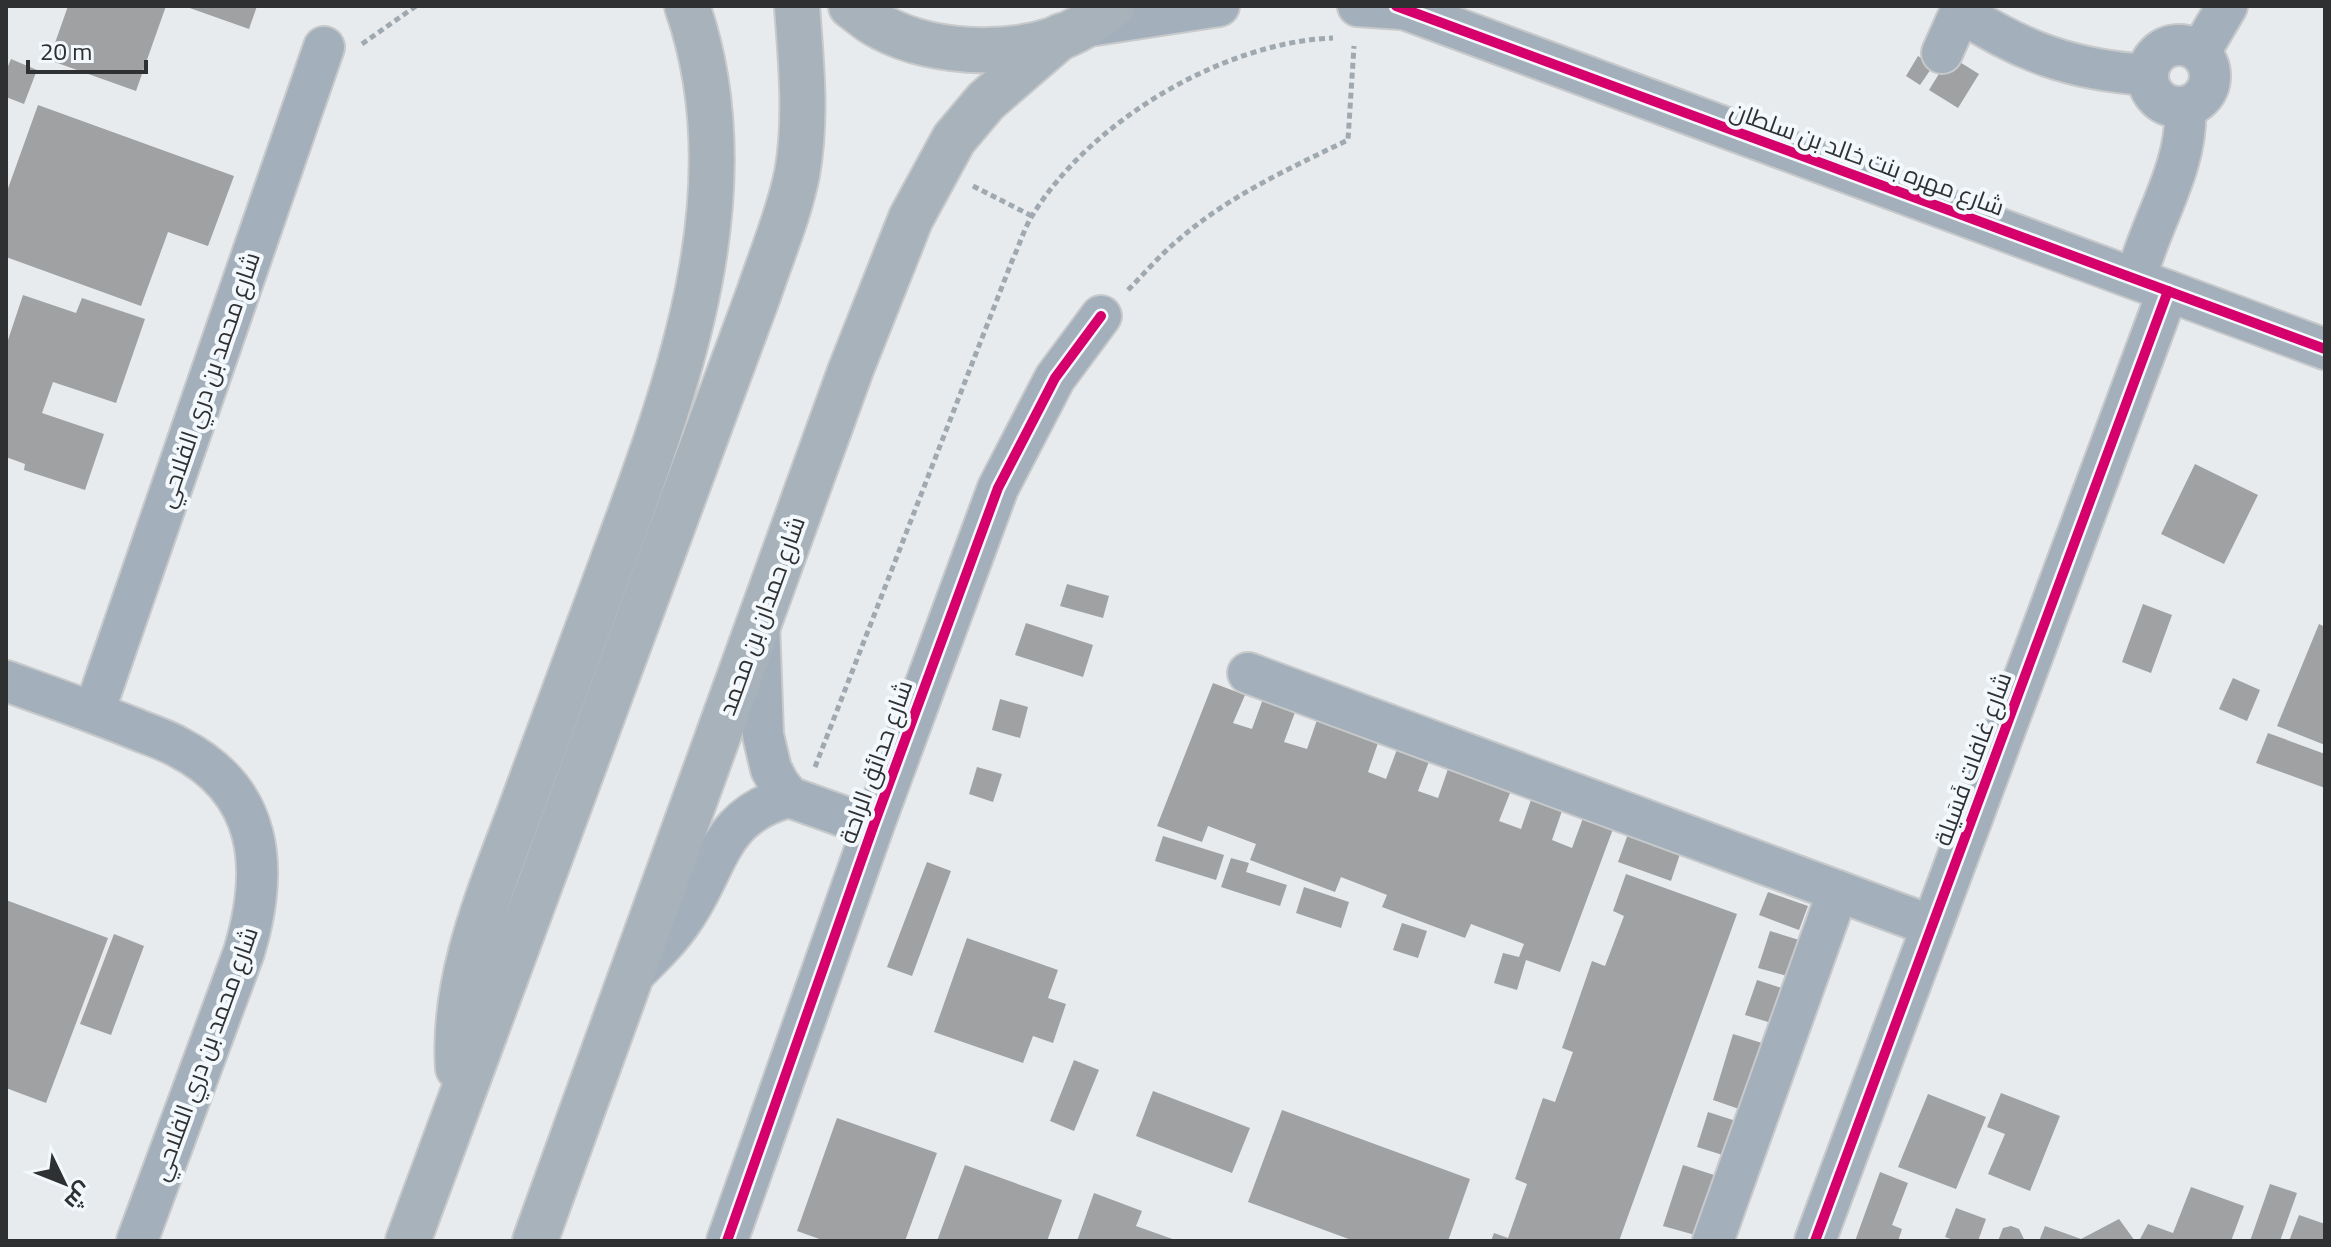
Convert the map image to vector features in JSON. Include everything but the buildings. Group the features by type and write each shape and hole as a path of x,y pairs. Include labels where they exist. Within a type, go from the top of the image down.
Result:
{"main road":[{"path":"460,1099 457,1062 463,986 480,922 644,477 685,346 702,265 711,204 713,142 707,80 687,6"},
{"path":"408,1241 779,233 797,174 803,111 797,6"},
{"path":"851,6 881,27 939,48 1001,51 1085,23"},
{"name":"شارع حمدان بن محمد","path":"535,1241 851,369 911,218 954,139 986,101 1085,23"}],"street":[{"path":"1085,23 1219,6"},
{"path":"2200,52 2227,6"},
{"name":"شارع مهره بنت خالد بن سلطان","path":"1356,22 1398,8 2325,349"},
{"path":"1942,53 1962,9 2018,45 2067,64 2107,72 2147,75"},
{"path":"2173,45 2187,45 2200,52 2208,63 2210,77 2207,91 2198,101 2185,107 2170,107 2158,100 2149,89 2147,75 2150,61 2160,50 2173,45"},
{"name":"شارع محمد بن دري الفلاحي","path":"94,712 324,47"},
{"name":"شارع غافات فَسَيلة","path":"1815,1241 1932,926 2152,285 2143,251 2182,153 2185,107"},
{"name":"شارع حدائق الراحة","path":"727,1241 873,827 998,488 1055,378 1101,316"},
{"path":"633,975 663,946 683,919 735,826 769,802 789,797 771,769 765,752 759,622"},
{"path":"1248,673 1932,926"},
{"name":"شارع محمد بن دري الفلاحي","path":"6,681 94,712 178,747 224,780 240,802 251,827 258,881 255,917 137,1241"},
{"name":"شارع حدائق الراحة","path":"789,797 873,827"},
{"path":"1713,1241 1838,891"}],"path":[{"path":"1101,316 1177,241 1218,209 1262,181 1348,140 1356,22"},
{"path":"937,167 1032,216"}],"cycle path":[{"path":"1396,6 2325,349"},
{"path":"1815,1241 2168,291"},
{"path":"727,1241 873,827 998,488 1055,378 1101,316"}]}
